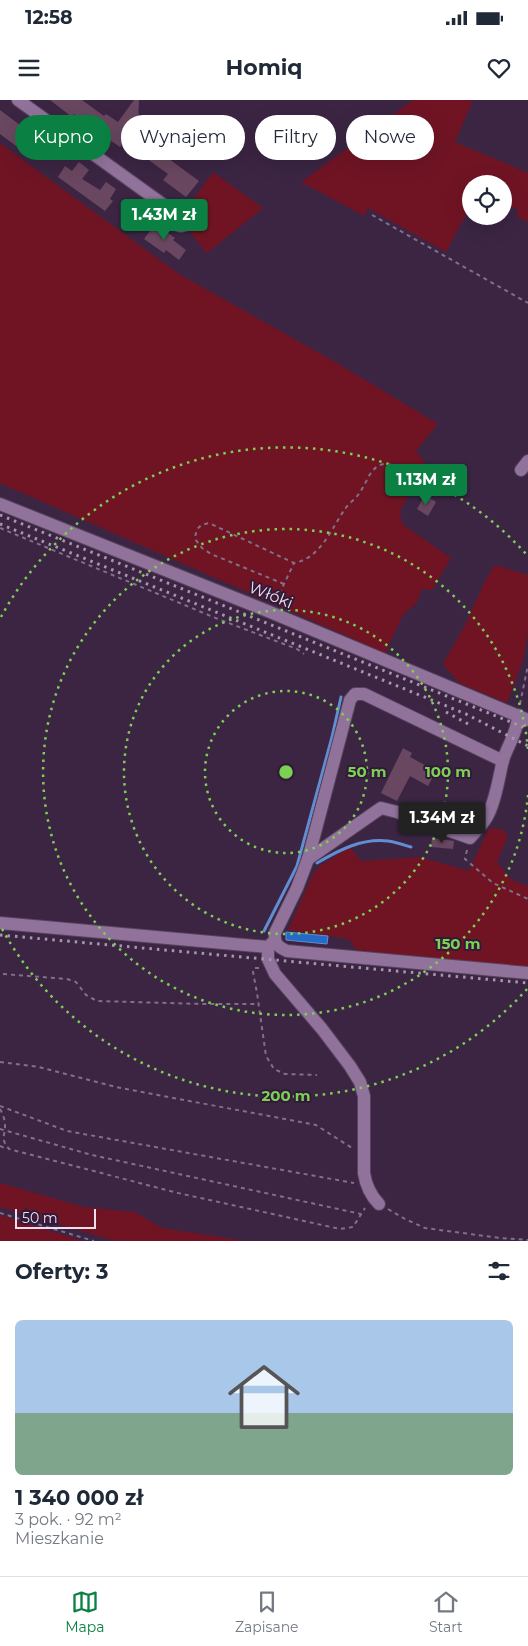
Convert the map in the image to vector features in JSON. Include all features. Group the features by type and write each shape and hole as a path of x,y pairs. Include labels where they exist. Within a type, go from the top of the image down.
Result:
{"street":[{"path":"18,100 175,213"},
{"name":"Włóki","path":"0,504 270,612 523,718"},
{"path":"376,1201 366,1186 364,1173 364,1096 360,1082 322,1029 275,974 268,959 271,944 308,859 350,700 355,694 364,694 503,761"},
{"path":"308,859 381,808 470,838 486,819 499,783 503,761 512,737 523,718"},
{"path":"0,923 271,944 287,952 528,973"}],"path":[{"path":"372,215 528,303"},
{"path":"284,584 211,554 202,548 195,539 196,530 200,525 209,523 294,563 300,562 324,544 346,507 361,492 376,467 384,464 392,465 425,482 445,485"},
{"path":"0,528 218,619 297,649 304,654"},
{"path":"270,612 294,563"},
{"path":"523,718 524,684 528,665"},
{"path":"524,684 528,685"},
{"path":"470,838 465,859 493,883 528,899"},
{"path":"275,974 257,967 254,968 253,972 266,1056 274,1069 285,1074 317,1075"},
{"path":"3,974 67,979 76,982 86,995 96,1001 259,1004"},
{"path":"0,1062 38,1067 116,1087 316,1125 364,1158"},
{"path":"0,1108 5,1125 4,1143 9,1149"},
{"path":"0,1108 67,1131 366,1186"},
{"path":"0,1129 92,1155 361,1214"},
{"path":"0,1146 178,1193 340,1229 353,1227 361,1214 376,1201 405,1219 425,1228 528,1240"},
{"path":"0,1212 94,1241"}],"shaded area":[{"path":"413,100 473,100 455,142 528,173 528,222 516,216 518,210 512,207 512,175 462,175 462,222 446,252 368,208 364,216 301,182 331,160 336,160 336,156 346,149 346,160 434,160 434,115 393,115"},
{"path":"0,143 15,154 15,160 23,160 179,274 337,363 438,424 416,451 425,463 400,511 402,524 451,558 432,590 422,589 416,604 403,615 385,653 0,483"},
{"path":"213,172 263,208 207,253 189,231 199,218 187,208"},
{"path":"495,565 528,575 528,633 523,660 507,703 459,683 443,664"},
{"path":"489,828 502,829 508,836 497,862 512,880 528,886 528,967 356,950 349,939 288,930 313,874 321,865 350,847 361,861 420,857 469,871"},
{"path":"0,1183 84,1207 135,1212 162,1228 246,1241 115,1241 0,1207"},
{"path":"0,1215 73,1238 83,1241 0,1241"}],"water":[{"path":"286,932 328,936 327,944 286,940"}],"building":[{"path":"50,100 82,100 103,115 74,114 69,115"},
{"path":"134,100 139,100 138,115 123,115"},
{"path":"0,110 15,121 15,145 0,134"},
{"path":"111,117 118,122 121,118 120,147 111,141"},
{"path":"149,160 170,160 199,181 186,197 163,180 168,174"},
{"path":"79,162 89,170 82,179 100,190 106,182 116,189 110,199 113,201 105,211 58,177 65,166 72,171"},
{"path":"157,221 167,228 165,231 175,238 173,240 186,250 179,260 166,250 164,253 144,239"},
{"path":"425,495 436,502 428,516 417,509"},
{"path":"403,748 412,753 410,757 436,771 428,786 410,776 397,801 381,793"},
{"path":"432,838 454,841 453,849 431,847"}],"waterway":[{"path":"264,931 297,866 341,697"},
{"path":"317,863 351,846 369,841 388,841 411,847"}],"railway":[{"path":"0,515 528,729"},
{"path":"0,524 466,714 528,746"},
{"path":"446,712 470,725"},
{"path":"0,935 528,983"}]}
